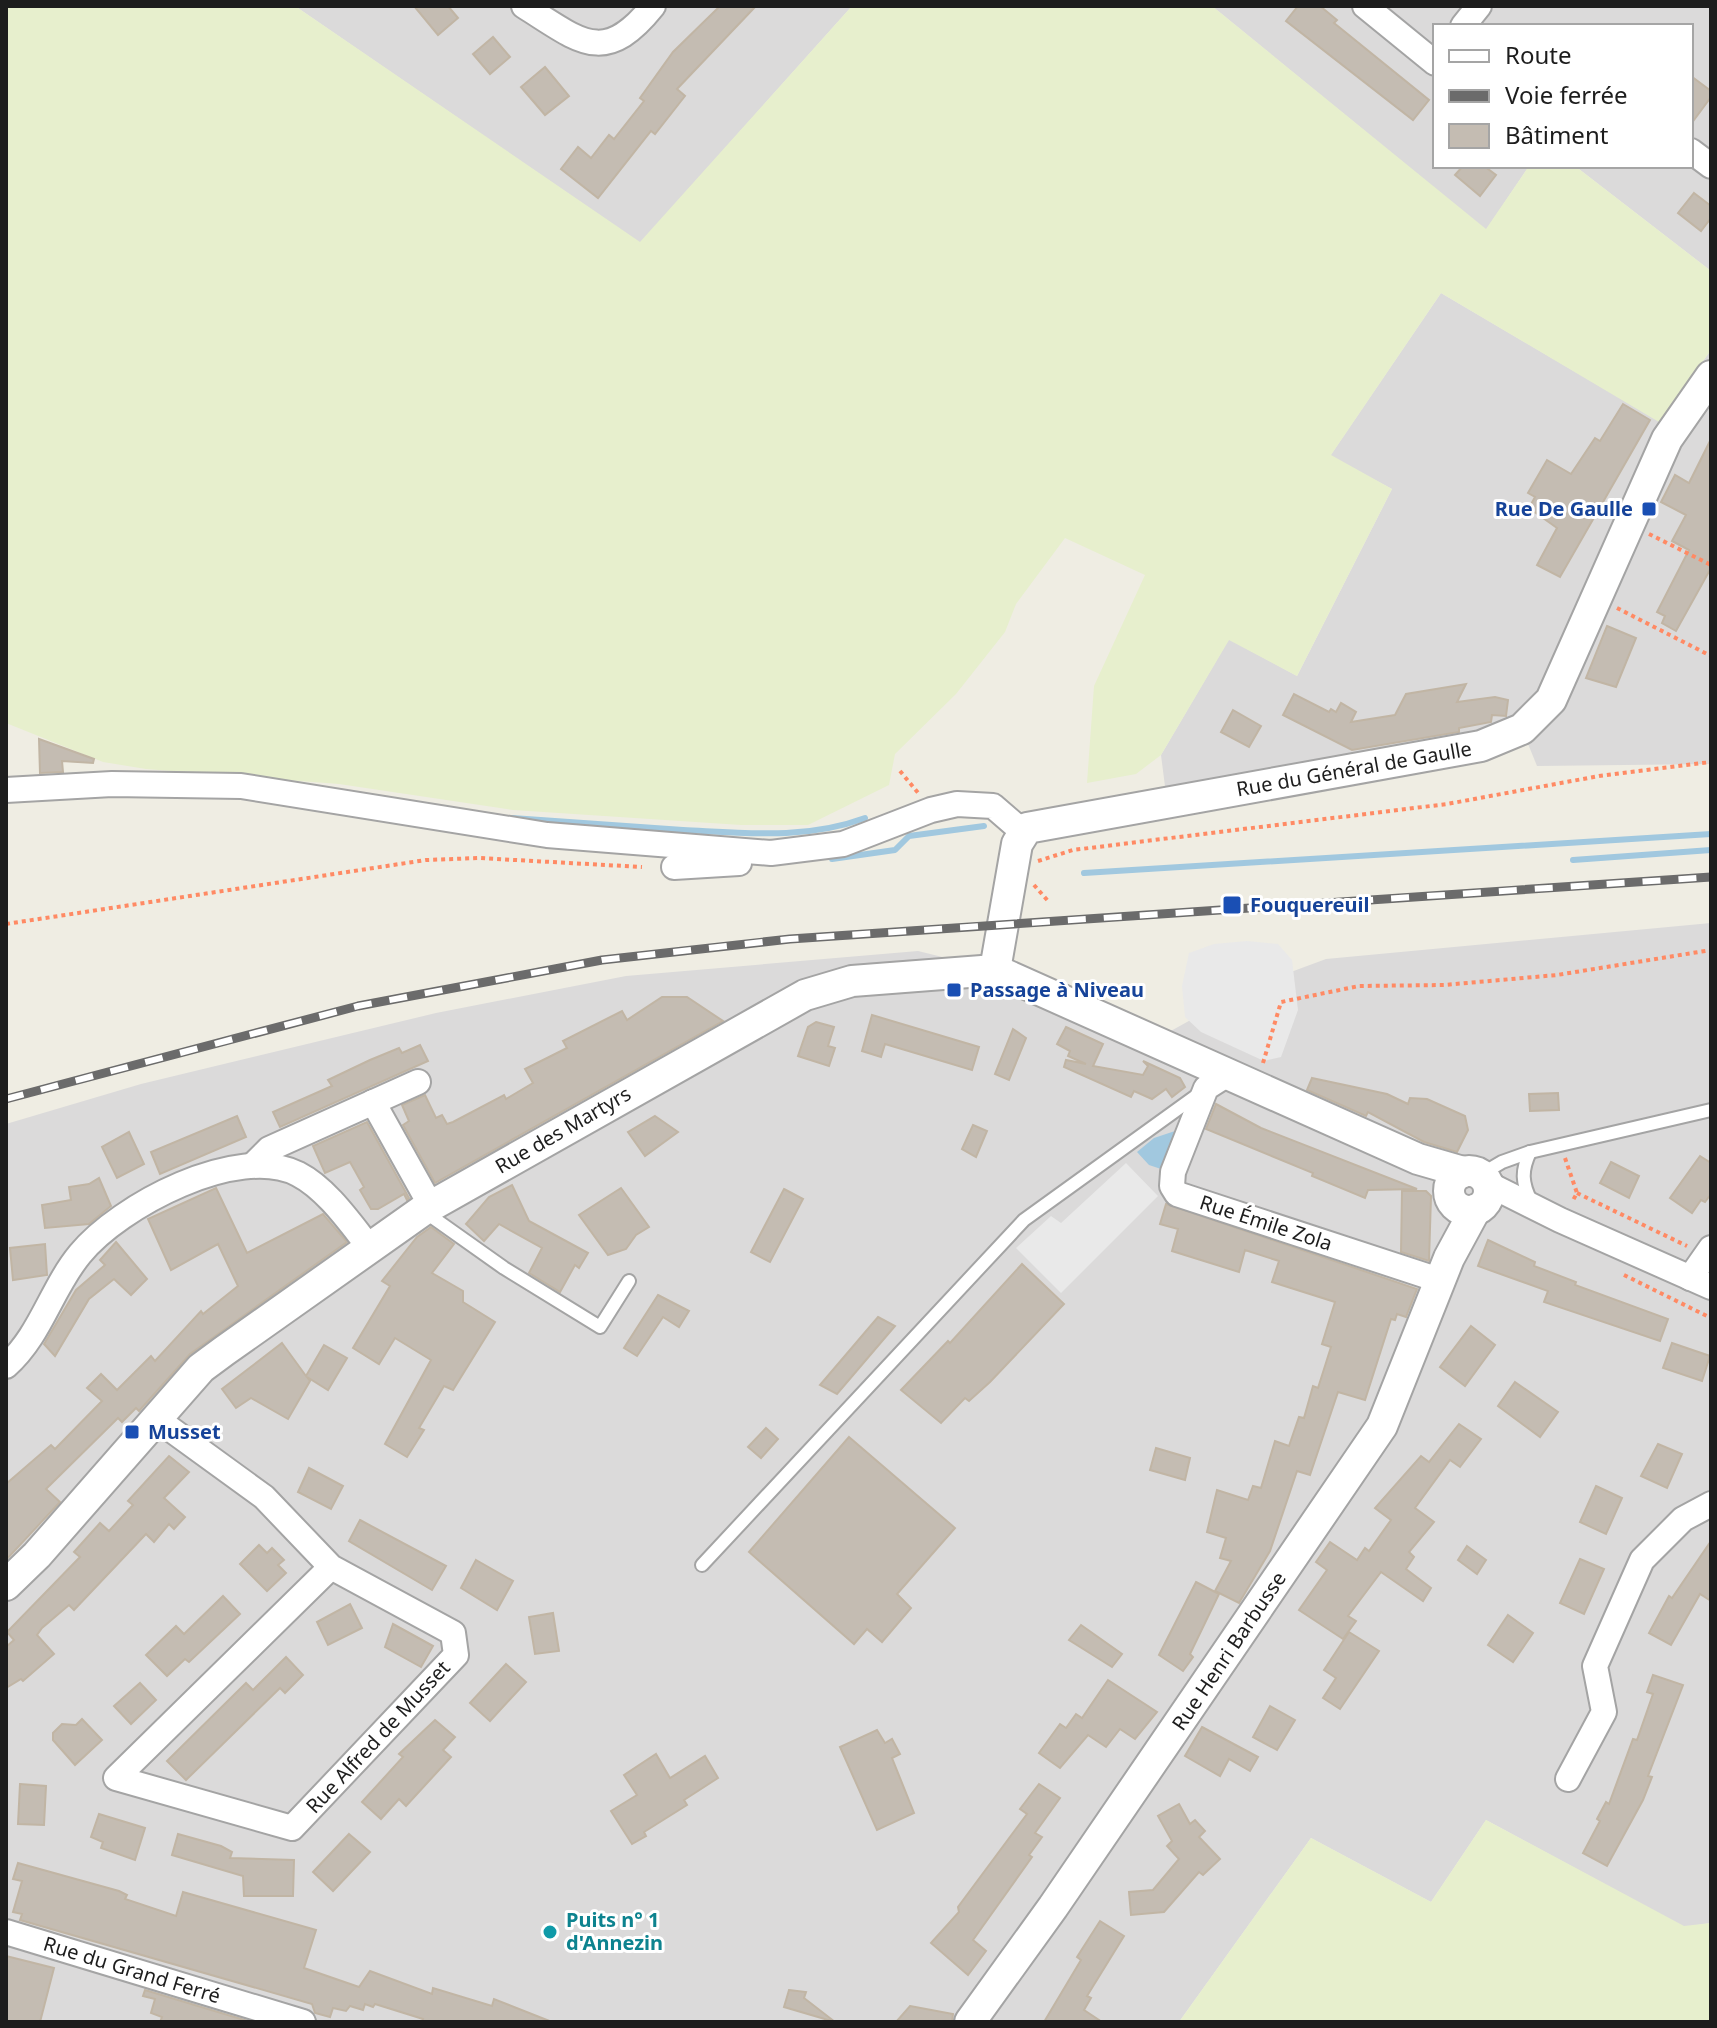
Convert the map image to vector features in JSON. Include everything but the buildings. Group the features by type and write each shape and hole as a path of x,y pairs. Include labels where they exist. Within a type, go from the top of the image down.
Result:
{"street":[{"path":"524,6 577,39 610,44 633,30 653,6"},
{"path":"1365,6 1433,60"},
{"path":"1465,24 1479,6"},
{"path":"1693,152 1711,166"},
{"name":"Rue du Général de Gaulle","path":"1023,832 1032,827 1481,746 1522,729 1551,700 1667,439 1711,376"},
{"path":"6,790 157,785 241,786 414,815 614,842 788,852"},
{"path":"665,867 723,865 843,844 931,810 957,804 993,806 1023,832 1017,844 995,970"},
{"name":"Rue des Martyrs","path":"6,1585 37,1555 201,1368 426,1208 666,1070 816,990 852,981 995,970 1217,1081"},
{"path":"1217,1081 1256,1088 1418,1159 1470,1191 1535,1209 1700,1282 1708,1252"},
{"name":"Rue Émile Zola","path":"1217,1081 1173,1172 1172,1186 1177,1194 1446,1269"},
{"path":"255,1163 269,1149 418,1082"},
{"path":"373,1102 426,1208"},
{"path":"6,1366 29,1343 79,1255 106,1228 174,1186 255,1163 278,1166 299,1174 318,1188 370,1248"},
{"name":"Rue Henri Barbusse","path":"970,2022 1080,1868 1382,1426 1446,1269 1470,1191"},
{"name":"Rue Alfred de Musset","path":"158,1420 264,1497 331,1567 453,1633 456,1655 292,1828 116,1778 331,1567"},
{"path":"1568,1779 1604,1712 1595,1666 1642,1560 1683,1519 1711,1504"},
{"name":"Rue du Grand Ferré","path":"6,1932 303,2022"}],"lane":[{"path":"702,1565 1024,1220 1217,1081"},
{"path":"1470,1191 1502,1162 1530,1152 1711,1110"},
{"path":"1530,1152 1523,1166 1523,1185 1535,1209"},
{"path":"426,1208 504,1268 600,1327 629,1281"}],"path":[{"path":"1628,525 1711,565"},
{"path":"1597,595 1711,656"},
{"path":"1063,852 1447,804 1599,776 1711,762"},
{"path":"6,924 426,860 479,858 665,867"},
{"path":"1256,1088 1281,1002 1359,986 1444,985 1557,975 1711,950"},
{"path":"1561,1144 1577,1193 1708,1252"},
{"path":"1560,1220 1577,1193"}],"shaded area":[{"path":"295,6 852,6 640,243"},
{"path":"1212,6 1711,6 1711,271 1578,168 1693,168 1693,24 1433,24 1433,168 1528,168 1486,230"},
{"path":"1441,293 1659,421 1711,350 1711,764 1537,766 1522,729 1167,802 1161,755 1229,639 1297,676 1392,489 1330,456"},
{"path":"1711,923 1711,1923 1684,1927 1486,1820 1431,1902 1311,1838 1179,2022 6,2022 6,1124 141,1084 436,1013 626,976 918,951 995,970 1151,1042 1250,987 1326,959"},
{"path":"1247,941 1278,944 1292,960 1298,1010 1281,1057 1264,1061 1201,1032 1185,1017 1182,986 1189,953 1214,944"},
{"path":"1126,1163 1158,1196 1061,1293 1016,1248 1051,1216 1061,1223"}],"green space":[{"path":"6,6 295,6 640,242 852,6 1212,6 1486,229 1528,168 1578,168 1711,271 1711,350 1659,422 1441,293 1331,455 1392,489 1297,676 1229,640 1161,755 1136,774 1087,783 1094,686 1145,575 1065,538 1016,604 1005,632 956,694 895,754 889,785 808,825 741,825 513,810 339,784 146,769 103,762 6,723"},
{"path":"1486,1820 1684,1926 1711,1923 1711,2022 1179,2022 1311,1838 1431,1902"}],"water":[{"path":"1175,1131 1167,1165 1161,1169 1149,1165 1137,1152 1154,1138"}],"waterway":[{"path":"512,818 775,833 820,830 865,818"},
{"path":"832,859 895,850 909,836 984,826"},
{"path":"1084,873 1711,834"},
{"path":"1573,860 1711,850"}],"railway":[{"path":"6,1099 358,1006 602,960 790,939 1711,877"}],"place":[{"name":"Rue De Gaulle","path":"1649,509"},
{"name":"Fouquereuil","path":"1232,905"},
{"name":"Passage à Niveau","path":"954,990"},
{"name":"Musset","path":"132,1432"},
{"name":"Puits n° 1 d'Annezin","path":"550,1932"}]}
